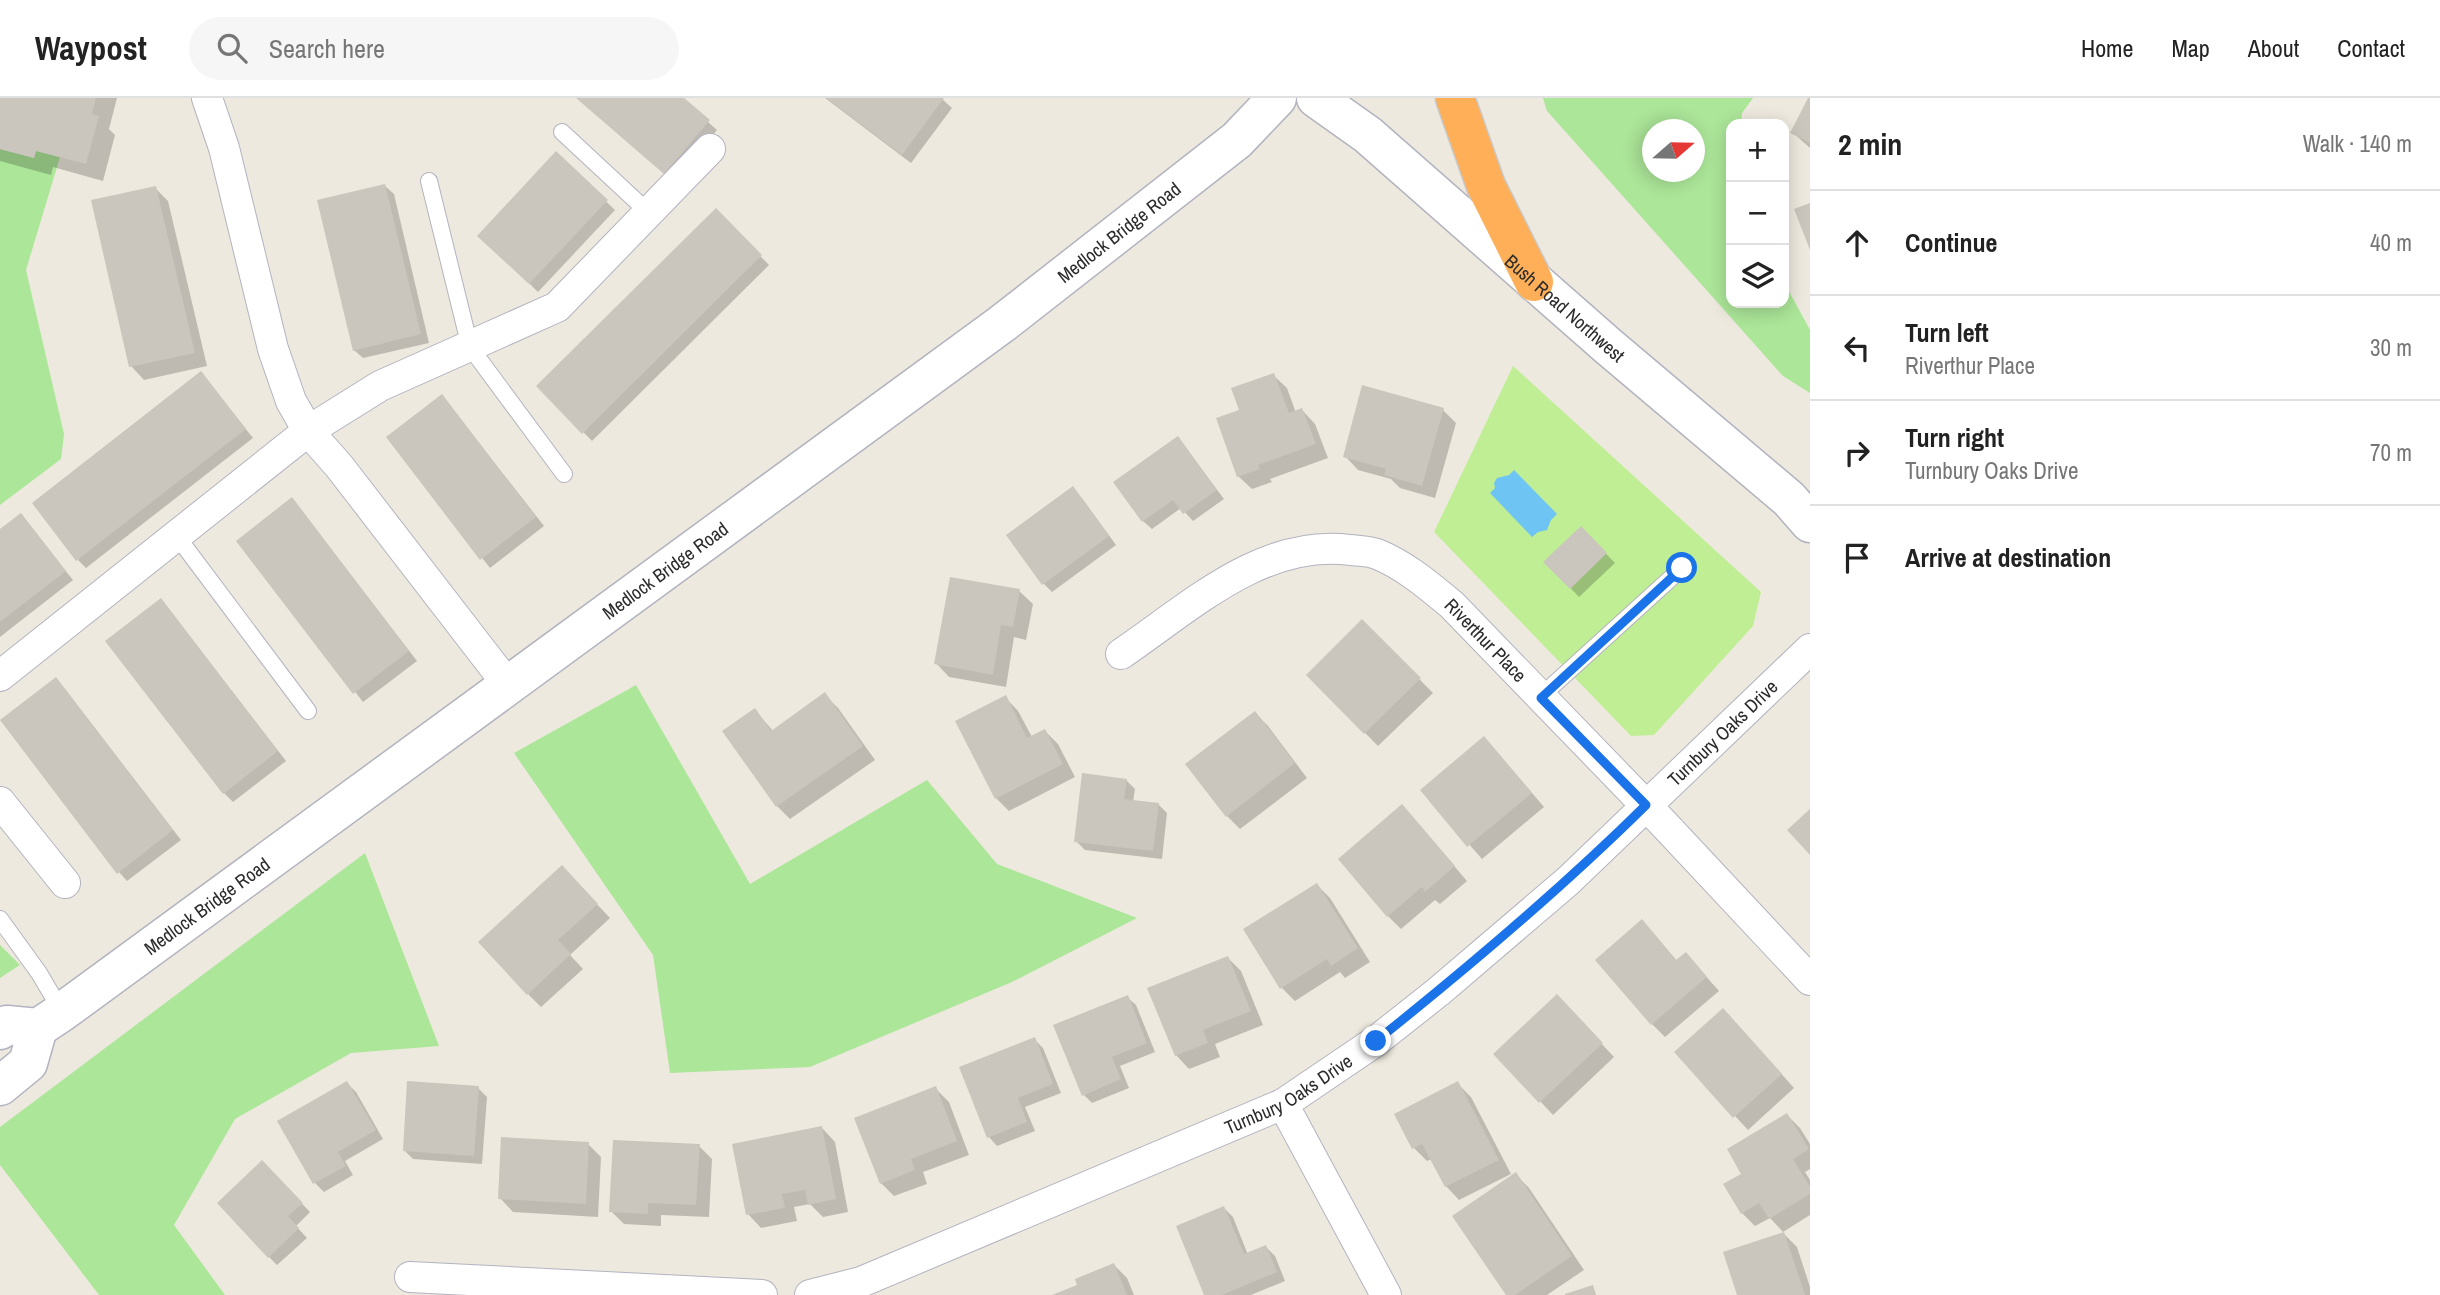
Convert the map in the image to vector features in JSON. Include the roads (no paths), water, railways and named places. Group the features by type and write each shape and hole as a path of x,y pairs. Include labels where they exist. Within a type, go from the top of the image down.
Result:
{"highway":[{"path":"1455,98 1486,186 1534,282"}],"main road":[{"name":"Medlock Bridge Road","path":"50,1020 1003,323 1237,140 1277,98"},
{"name":"Bush Road Northwest","path":"1316,98 1368,135 1534,282 1789,499 1810,523"},
{"path":"0,1030 7,1025 50,1020"},
{"path":"0,1086 28,1063 50,1020"}],"street":[{"path":"207,98 224,148 273,349 291,401 308,431 339,466 508,685"},
{"path":"0,676 308,431 380,386 557,307 710,149"},
{"name":"Riverthur Place","path":"1121,654 1237,574 1278,557 1327,547 1374,553 1414,573 1452,605 1646,805 1810,980"},
{"name":"Turnbury Oaks Drive","path":"822,1294 861,1282 1283,1104 1376,1041 1568,881 1810,649"},
{"path":"0,802 65,883"},
{"path":"1283,1104 1386,1295"},
{"path":"410,1277 762,1295"}],"lane":[{"path":"562,132 648,212"},
{"path":"429,181 470,347 564,474"},
{"path":"176,535 309,710"},
{"path":"1541,698 1682,568"},
{"path":"0,919 40,973 50,1020"}],"water":[{"path":"1514,470 1557,514 1547,530 1532,537 1490,493 1495,488 1497,478 1509,475"}]}
